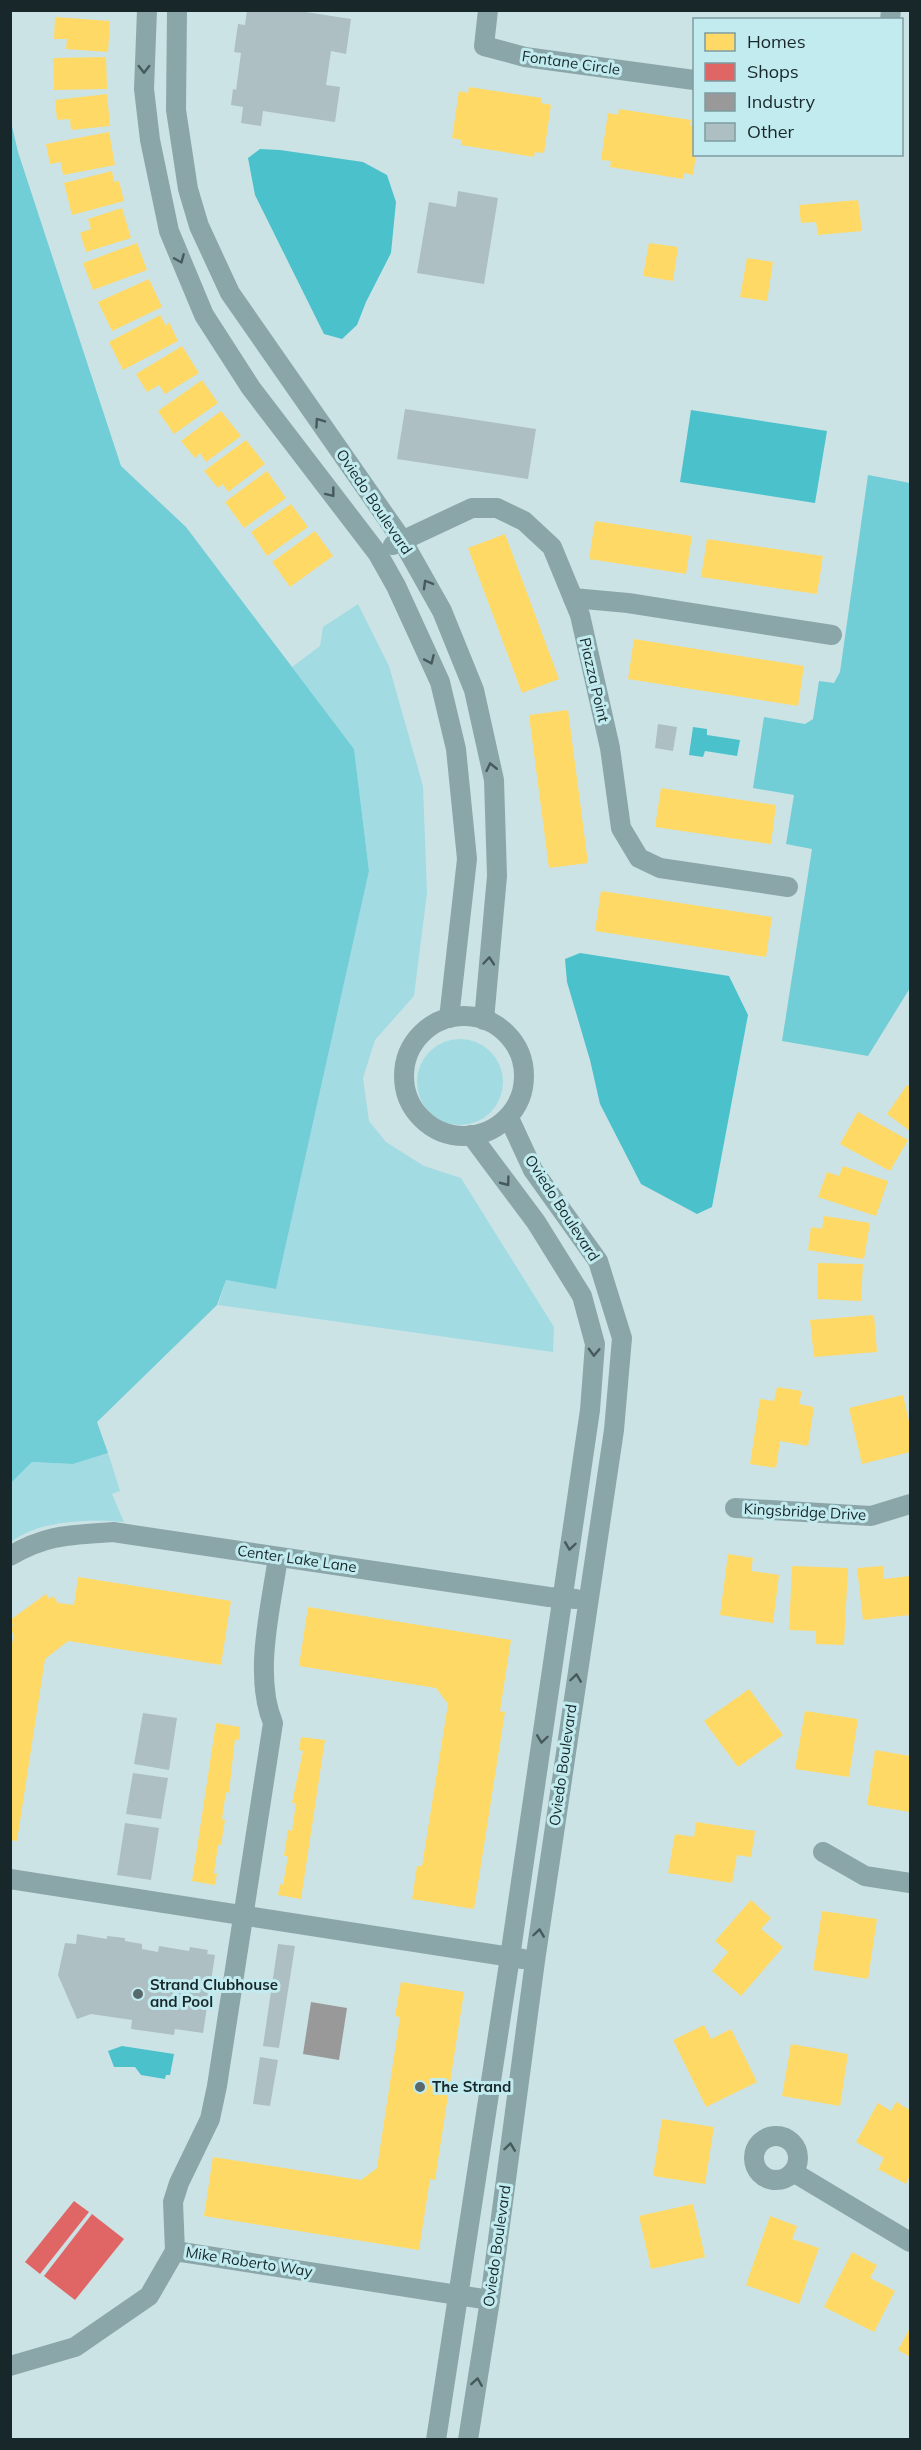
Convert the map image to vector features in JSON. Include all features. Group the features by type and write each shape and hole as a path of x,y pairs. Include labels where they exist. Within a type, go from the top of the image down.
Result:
{"street":[{"name":"Oviedo Boulevard","path":"147,10 144,89 150,140 169,231 204,315 251,388 378,554 396,586 440,682 456,749 467,859 449,1018"},
{"name":"Oviedo Boulevard","path":"177,10 176,110 188,189 199,226 230,293 402,540 442,611 474,690 494,780 497,876 484,1020"},
{"name":"Fontane Circle","path":"488,10 484,46 525,57 693,80"},
{"name":"Piazza Point","path":"378,554 402,540 472,508 496,508 524,520 552,547 580,615 610,748 621,828 639,858 660,868 788,887"},
{"path":"573,598 628,603 832,635"},
{"path":"478,1017 484,1020 501,1028 518,1047 525,1071 522,1096 509,1118 488,1132 463,1137 438,1131 418,1116 406,1094 404,1068 412,1045 430,1026 449,1018 478,1017"},
{"name":"Oviedo Boulevard","path":"468,2439 490,2300 535,1961 587,1600 614,1430 622,1338 598,1261 533,1170 509,1118"},
{"name":"Oviedo Boulevard","path":"435,2439 510,1957 590,1410 595,1344 582,1296 536,1221 471,1136"},
{"name":"Kingsbridge Drive","path":"735,1509 871,1516 910,1504"},
{"name":"Center Lake Lane","path":"10,1556 32,1544 57,1536 113,1532 587,1600"},
{"path":"176,2251 173,2202 179,2182 210,2119 217,2086 273,1723 267,1708 264,1674 278,1557"},
{"path":"823,1852 865,1876 910,1883"},
{"path":"10,1879 535,1961"},
{"path":"793,2172 910,2242"},
{"name":"Mike Roberto Way","path":"10,2367 75,2347 149,2296 176,2251 490,2300"}],"shaded area":[{"path":"11,122 18,152 121,466 186,527 354,749 369,871 276,1289 226,1280 217,1305 97,1422 108,1453 73,1464 32,1462 11,1483"},
{"path":"260,149 363,162 387,175 396,202 391,253 357,325 342,339 324,334 255,195 248,158"},
{"path":"691,410 827,431 815,503 680,482"},
{"path":"868,475 910,483 910,988 868,1056 782,1041 812,849 786,844 794,795 753,788 764,717 805,724 813,719 819,681 834,683 840,672"},
{"path":"358,604 389,666 423,786 427,893 414,996 375,1040 363,1078 369,1121 386,1142 424,1166 461,1178 554,1327 553,1352 218,1305 226,1280 276,1289 369,871 354,749 292,667 320,646 323,627"},
{"path":"693,727 707,729 707,735 740,740 737,756 705,751 703,757 689,755"},
{"path":"580,953 729,976 748,1015 712,1207 697,1214 641,1184 600,1104 590,1060 567,982 565,959"},
{"path":"460,1039 484,1046 496,1058 503,1082 496,1106 484,1118 460,1125 436,1118 424,1106 417,1082 424,1058 436,1046"},
{"path":"108,1453 120,1491 112,1494 124,1522 81,1521 50,1525 22,1535 11,1542 11,1483 32,1462 73,1464"},
{"path":"122,2046 174,2054 170,2075 166,2075 165,2079 141,2075 135,2067 114,2067 108,2051"}],"building: Homes":[{"path":"55,17 110,21 108,52 66,49 67,39 54,39"},
{"path":"106,57 107,89 54,90 53,58"},
{"path":"469,87 542,98 541,103 551,105 544,153 535,152 534,157 461,145 462,140 452,138 459,91 468,93"},
{"path":"107,94 110,126 71,130 70,119 57,120 55,100"},
{"path":"619,109 691,120 693,156 696,156 693,175 684,173 683,179 610,167 611,161 601,160 608,113 618,115"},
{"path":"109,132 115,165 63,175 61,162 50,164 46,144"},
{"path":"112,171 114,182 119,181 124,201 72,215 64,183"},
{"path":"858,200 862,231 818,235 816,222 801,223 799,205"},
{"path":"122,208 131,238 86,252 80,233 91,229 88,219"},
{"path":"137,243 147,270 93,290 83,263"},
{"path":"649,243 678,247 673,281 643,276"},
{"path":"747,258 773,262 767,301 740,297"},
{"path":"149,279 162,307 112,331 98,302"},
{"path":"160,315 166,326 169,322 178,341 123,370 109,342"},
{"path":"182,346 199,373 165,394 159,385 147,392 136,374"},
{"path":"202,380 218,403 174,434 158,411"},
{"path":"221,411 241,436 206,462 200,453 195,458 181,441"},
{"path":"246,440 265,464 228,492 223,484 218,488 204,471"},
{"path":"267,471 286,498 244,528 225,502"},
{"path":"291,504 308,527 267,556 251,532"},
{"path":"595,521 692,536 686,574 589,559"},
{"path":"315,531 333,556 290,587 272,562"},
{"path":"505,534 559,679 522,693 468,548"},
{"path":"707,539 823,556 817,594 701,577"},
{"path":"634,639 804,666 798,706 628,679"},
{"path":"568,710 588,863 549,868 529,715"},
{"path":"661,788 776,805 771,844 655,827"},
{"path":"601,891 772,917 766,957 595,931"},
{"path":"907,1085 910,1087 910,1131 887,1114"},
{"path":"858,1112 908,1140 890,1171 840,1144"},
{"path":"843,1166 888,1181 876,1216 818,1197 827,1172 839,1176"},
{"path":"824,1216 870,1223 864,1259 808,1250 811,1227 822,1229"},
{"path":"818,1263 863,1264 861,1301 817,1299"},
{"path":"874,1315 877,1352 814,1357 810,1320"},
{"path":"777,1387 802,1391 799,1404 814,1407 808,1446 780,1441 776,1468 750,1464 760,1399 774,1401"},
{"path":"903,1395 910,1426 910,1452 862,1464 849,1408"},
{"path":"728,1554 753,1558 751,1571 779,1575 773,1623 720,1615"},
{"path":"792,1566 848,1568 844,1645 816,1644 816,1631 789,1630"},
{"path":"883,1566 884,1579 910,1576 910,1615 863,1620 857,1568"},
{"path":"78,1577 231,1601 221,1665 68,1641 45,1659 17,1841 10,1840 10,1652 14,1635 10,1630 13,1625 10,1620 46,1594 49,1599 53,1596 58,1603 74,1605"},
{"path":"308,1607 511,1640 500,1711 505,1712 474,1909 412,1899 417,1866 422,1866 448,1704 436,1688 299,1666"},
{"path":"749,1689 783,1735 738,1767 704,1721"},
{"path":"805,1711 858,1719 849,1777 795,1769"},
{"path":"216,1723 240,1727 239,1740 235,1739 229,1793 226,1792 222,1819 225,1820 214,1873 217,1874 215,1885 192,1881"},
{"path":"301,1737 325,1740 301,1899 278,1895 280,1884 283,1885 288,1856 284,1856 288,1830 292,1831 296,1803 292,1803 303,1751 299,1750"},
{"path":"875,1750 910,1756 910,1812 867,1805"},
{"path":"696,1822 755,1831 751,1857 737,1855 732,1883 668,1873 675,1834 694,1837"},
{"path":"751,1900 771,1918 761,1929 783,1947 741,1996 712,1971 728,1952 715,1941"},
{"path":"822,1911 877,1919 868,1979 813,1970"},
{"name":"The Strand","path":"401,1982 464,1992 435,2180 430,2179 419,2250 204,2216 213,2157 361,2180 377,2168 400,2017 395,2016"},
{"path":"704,2025 711,2039 731,2029 757,2082 706,2107 673,2040"},
{"path":"791,2044 848,2054 840,2106 782,2096"},
{"path":"896,2102 910,2110 910,2175 906,2184 878,2169 884,2158 856,2142 878,2103 891,2111"},
{"path":"662,2119 714,2127 705,2184 653,2176"},
{"path":"693,2204 705,2257 651,2269 639,2216"},
{"path":"770,2216 797,2226 792,2239 819,2248 799,2304 746,2285"},
{"path":"852,2252 877,2265 870,2278 895,2291 874,2332 824,2307"},
{"path":"910,2328 910,2357 898,2350"}],"building: Shops":[{"path":"74,2201 89,2212 40,2274 25,2262"},
{"path":"92,2214 124,2239 75,2300 44,2276"}],"building: Industry":[{"path":"311,2002 347,2008 339,2060 303,2054"}],"building: Other":[{"path":"247,10 293,10 351,19 346,54 331,51 326,85 340,87 335,122 263,111 261,126 241,123 243,107 231,105 233,89 236,90 241,53 234,52 238,24 245,25"},
{"path":"458,191 498,198 484,284 417,273 429,202 456,207"},
{"path":"405,409 536,429 528,479 397,459"},
{"path":"658,724 677,727 673,751 655,748"},
{"path":"143,1713 177,1718 169,1770 134,1764"},
{"path":"133,1773 168,1778 161,1819 126,1814"},
{"path":"125,1823 159,1828 151,1880 117,1875"},
{"name":"Strand Clubhouse and Pool","path":"77,1934 107,1939 107,1936 125,1938 125,1941 142,1944 142,1949 158,1952 159,1946 189,1951 190,1947 208,1950 207,1954 215,1955 203,2033 175,2029 174,2035 131,2029 132,2020 91,2014 77,2019 58,1975 65,1943 76,1944"},
{"path":"278,1944 295,1946 279,2048 263,2046"},
{"path":"260,2057 278,2060 270,2106 253,2104"}],"place":[{"name":"Strand Clubhouse and Pool","path":"138,1994"},
{"name":"The Strand","path":"420,2087"}]}
